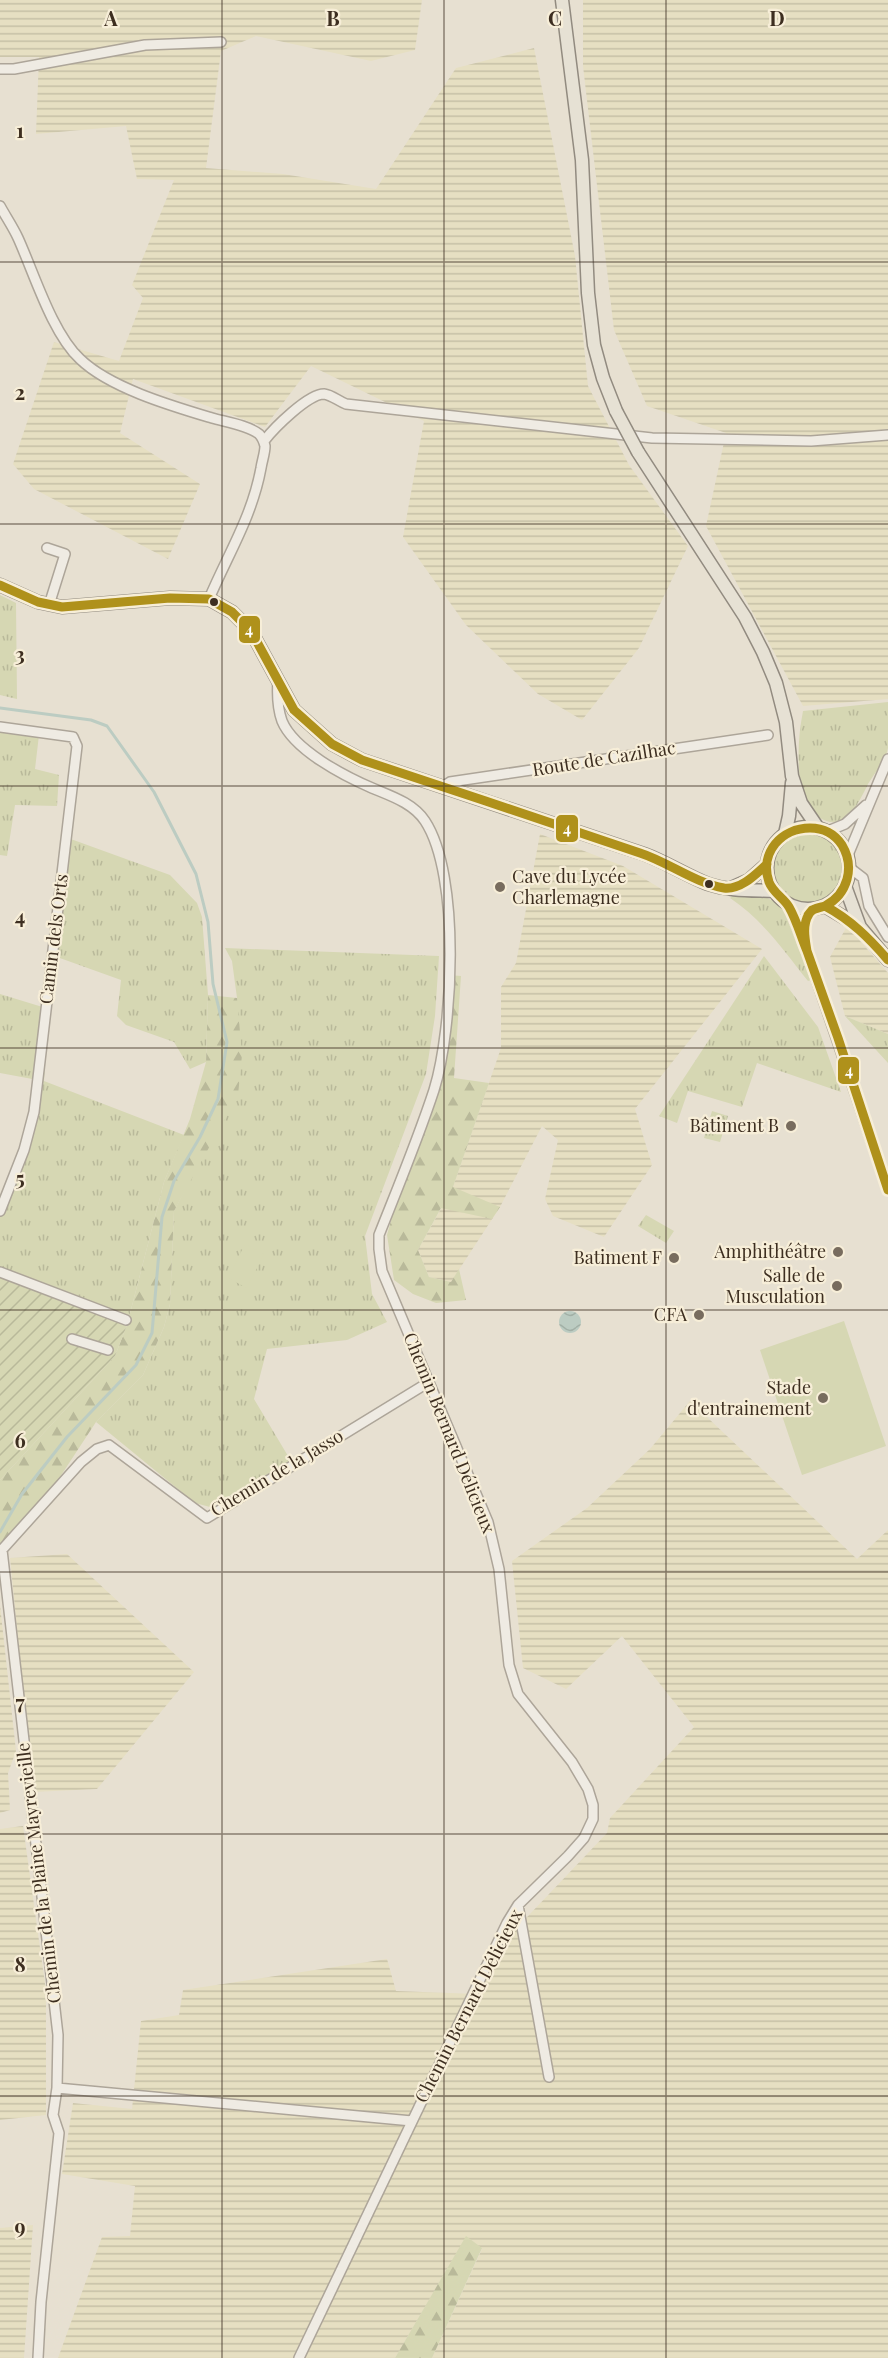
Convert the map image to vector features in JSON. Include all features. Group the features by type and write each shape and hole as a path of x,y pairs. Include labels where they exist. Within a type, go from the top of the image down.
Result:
{"main road":[{"path":"562,0 582,160 588,293 594,345 616,411 638,452 745,617 764,652 776,683 786,722 792,776 789,816 785,834"},
{"path":"0,585 24,597 68,607 171,598 209,599 232,612 251,631 294,710 332,744 362,760 644,854 708,883 729,889 774,891"},
{"path":"792,776 804,810 823,829 839,840 849,861 845,886 835,900 812,910 799,909 788,904 774,891 768,879 767,864 772,848 785,834 800,827 823,829"},
{"path":"729,889 748,880 767,864"},
{"path":"845,886 860,927"},
{"path":"825,906 860,927 888,960"}],"street":[{"path":"0,69 14,69 145,45 220,42"},
{"path":"0,206 17,236 61,334 78,358 97,373 120,384 174,407 246,428 259,434 264,441 265,448 259,481 251,506 239,538 209,599"},
{"path":"264,441 316,394 328,394 346,404 652,438 811,441 888,435"},
{"path":"47,548 65,554 49,604"},
{"name":"Chemin Bernard Délicieux","path":"278,680 277,701 283,723 300,744 322,762 349,778 412,807 425,822 441,861 448,898 451,941 442,1047 435,1088 379,1235 378,1249 382,1271 488,1522 498,1569 509,1665 518,1695 572,1762 588,1789 593,1805 593,1819 584,1838 518,1905 483,1971 299,2358"},
{"name":"Camin dels Orts","path":"0,727 73,736 77,746 34,1112 24,1150 0,1211"},
{"name":"Route de Cazilhac","path":"442,787 450,782 768,735"},
{"path":"888,759 868,803 849,861 863,878 869,906 888,937"},
{"path":"823,829 845,824 868,803"},
{"path":"788,904 807,952 888,1190"},
{"path":"807,952 805,922 812,910"},
{"path":"0,1272 126,1320"},
{"path":"72,1339 108,1350"},
{"name":"Chemin de la Jasso","path":"1,1551 81,1462 97,1449 110,1445 207,1518 429,1382"},
{"name":"Chemin de la Plaine Mayrevieille","path":"1,1551 58,2035 57,2088 53,2115 59,2133 41,2302 38,2358"},
{"path":"518,1905 549,2077"},
{"path":"57,2088 412,2121"}],"shaded area":[{"path":"0,0 422,0 415,50 371,61 256,36 221,51 206,168 283,174 376,189 456,68 534,48 575,256 588,386 629,465 688,546 639,648 582,720 538,694 466,625 403,537 424,421 311,366 265,427 133,379 120,433 200,484 168,559 34,489 13,464 54,342 119,361 143,298 132,285 174,180 137,179 126,126 36,134 39,57 0,57"},
{"path":"583,0 888,0 888,699 803,706 706,526 726,433 647,406 614,330 583,66"},
{"path":"540,834 623,866 762,949 635,1109 652,1165 604,1237 553,1216 545,1199 558,1140 542,1126 500,1207 451,1282 429,1277 418,1250 453,1187 501,1048 501,987 516,963"},
{"path":"847,926 888,973 888,1034 845,1016 830,957"},
{"path":"690,1401 857,1559 888,1530 888,2358 432,2358 482,2249 466,2237 395,2358 58,2358 102,2237 130,2236 135,2186 62,2174 73,2103 132,2109 141,2021 179,2015 183,1990 387,1959 396,1991 476,1994 510,1935 607,1833 610,1818 694,1727 622,1636 566,1689 523,1668 512,1561 587,1508 650,1449"},
{"path":"67,1554 194,1672 97,1789 33,1792 10,1558"},
{"path":"0,1605 16,1751 8,1773 10,1810 0,1813"},
{"path":"23,1826 46,1991 46,2115 0,2120 0,1829"},
{"path":"33,2225 24,2358 0,2358 0,2228"}],"green space":[{"path":"0,595 16,603 17,699 0,695"},
{"path":"888,702 887,753 849,815 841,820 826,821 812,811 801,788 799,749 803,711"},
{"path":"0,731 39,735 35,769 59,775 57,806 15,805 7,856 0,855"},
{"path":"810,831 830,837 840,847 846,867 840,887 830,897 810,903 790,897 780,887 774,867 780,847 790,837"},
{"path":"68,838 170,875 197,903 202,917 208,995 206,1062 190,1069 174,1042 126,1025 117,1016 121,980 57,957"},
{"path":"735,894 766,898 783,908 811,980 808,981 763,926 730,898"},
{"path":"225,948 439,956 435,1016 426,1074 365,1236 372,1294 387,1322 347,1340 267,1349 254,1399 291,1461 210,1507 195,1503 96,1422 143,1375 164,1327 170,1304 174,1211 190,1180 237,998 232,961"},
{"path":"764,956 818,1027 841,1092 757,1063 742,1107 688,1091 677,1123 659,1116"},
{"path":"449,975 461,976 454,1078 489,1083 453,1187 500,1207 492,1219 441,1208 418,1250 429,1277 451,1282 459,1269 466,1300 436,1303 413,1294 394,1280 387,1235 408,1159 434,1088"},
{"path":"0,994 49,1009 44,1081 184,1135 164,1182 127,1325 0,1275 0,1216 43,1081 0,1073"},
{"path":"208,995 237,998 242,1055 238,1095 174,1211 170,1304 164,1327 143,1375 96,1422 37,1512 0,1554 0,1480 115,1356 127,1325 164,1182 190,1119 206,1062"},
{"path":"845,1016 888,1034 888,1063"},
{"path":"712,1111 728,1116 720,1142 704,1138"},
{"path":"646,1215 674,1231 666,1243 638,1226"},
{"path":"245,1244 264,1254 247,1288 228,1278"},
{"path":"0,1275 127,1325 115,1356 0,1480"},
{"name":"Stade d'entrainement","path":"844,1321 886,1446 802,1475 760,1350"},
{"path":"466,2236 482,2248 432,2358 395,2358"}],"water":[{"path":"570,1311 578,1314 581,1322 578,1330 570,1333 562,1330 559,1322 562,1314"}],"waterway":[{"path":"0,708 91,720 107,726 154,792 196,874 208,922 213,984 227,1042 218,1099 200,1137 174,1181 162,1217 152,1333 136,1365 67,1437 22,1494 0,1532"}],"transit line":[{"name":"4","path":"0,585 38,602 62,607 170,598 209,599 232,612 251,631 294,710 332,744 362,760 640,853 692,877 724,888 730,888 748,880 767,864"},
{"name":"4","path":"810,828 820,829 836,837 846,853 848,871 844,887 833,901 810,912 805,927 807,951 792,912 769,882 767,861 770,852 782,837 790,832 810,828"},
{"name":"4","path":"808,915 812,910 825,906 859,930 888,960"},
{"name":"4","path":"807,951 888,1190"}],"place":[{"name":"Cave du Lycée Charlemagne","path":"500,887"},
{"name":"Bâtiment B","path":"791,1126"},
{"name":"Amphithéâtre","path":"838,1252"},
{"name":"Batiment F","path":"674,1258"},
{"name":"Salle de Musculation","path":"837,1286"},
{"name":"CFA","path":"699,1315"},
{"name":"Stade d'entrainement","path":"823,1398"}]}
